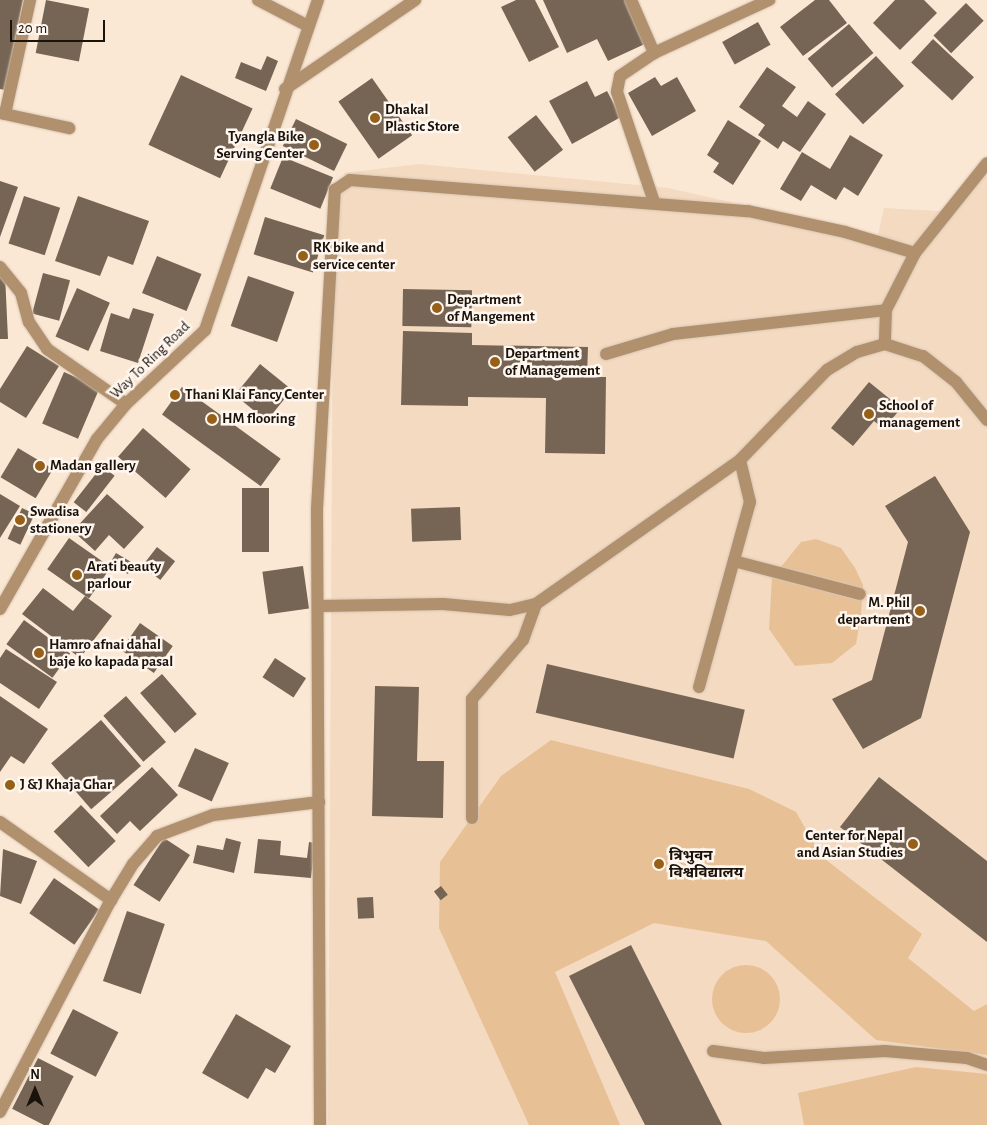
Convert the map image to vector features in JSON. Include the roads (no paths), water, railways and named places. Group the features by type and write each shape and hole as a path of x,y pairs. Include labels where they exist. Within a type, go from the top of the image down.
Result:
{"street":[{"path":"30,0 2,114 68,128"},
{"path":"258,0 306,25"},
{"name":"Way To Ring Road","path":"0,609 97,439 126,404 206,330 284,89 306,25 318,0"},
{"path":"284,89 415,0"},
{"path":"631,0 654,53"},
{"path":"654,202 617,92 620,76 654,53 769,0"},
{"path":"885,344 886,310 915,253 987,163"},
{"path":"320,1125 320,606 316,509 332,196 340,182 654,202 748,211 845,232 915,253"},
{"path":"0,267 22,293 28,322 47,349 126,404"},
{"path":"606,354 673,334 886,310"},
{"path":"320,606 443,604 510,610 536,604 740,460 827,370 857,352 885,344 923,356 956,382 987,420"},
{"path":"699,687 750,502 740,460"},
{"path":"734,561 860,594"},
{"path":"472,818 472,699 523,640 536,604"},
{"path":"0,1112 111,900 133,864 158,836 213,814 319,802"},
{"path":"0,822 111,900"},
{"path":"713,1051 764,1058 885,1051 967,1058 987,1065"}],"place":[{"name":"Dhakal Plastic Store","path":"375,118"},
{"name":"Tyangla Bike Serving Center","path":"314,145"},
{"name":"RK bike and service center","path":"303,256"},
{"name":"Department of Mangement","path":"437,308"},
{"name":"Department of Management","path":"495,362"},
{"name":"Thani Klai Fancy Center","path":"175,395"},
{"name":"School of management","path":"869,414"},
{"name":"HM flooring","path":"212,419"},
{"name":"Madan gallery","path":"40,466"},
{"name":"Swadisa stationery","path":"20,520"},
{"name":"Arati beauty parlour","path":"77,575"},
{"name":"M. Phil department","path":"920,611"},
{"name":"Hamro afnai dahal baje ko kapada pasal","path":"39,653"},
{"name":"J &J Khaja Ghar","path":"10,785"},
{"name":"Center for Nepal and Asian Studies","path":"913,844"},
{"name":"त्रिभुवन विश्वविद्यालय","path":"659,864"}]}
